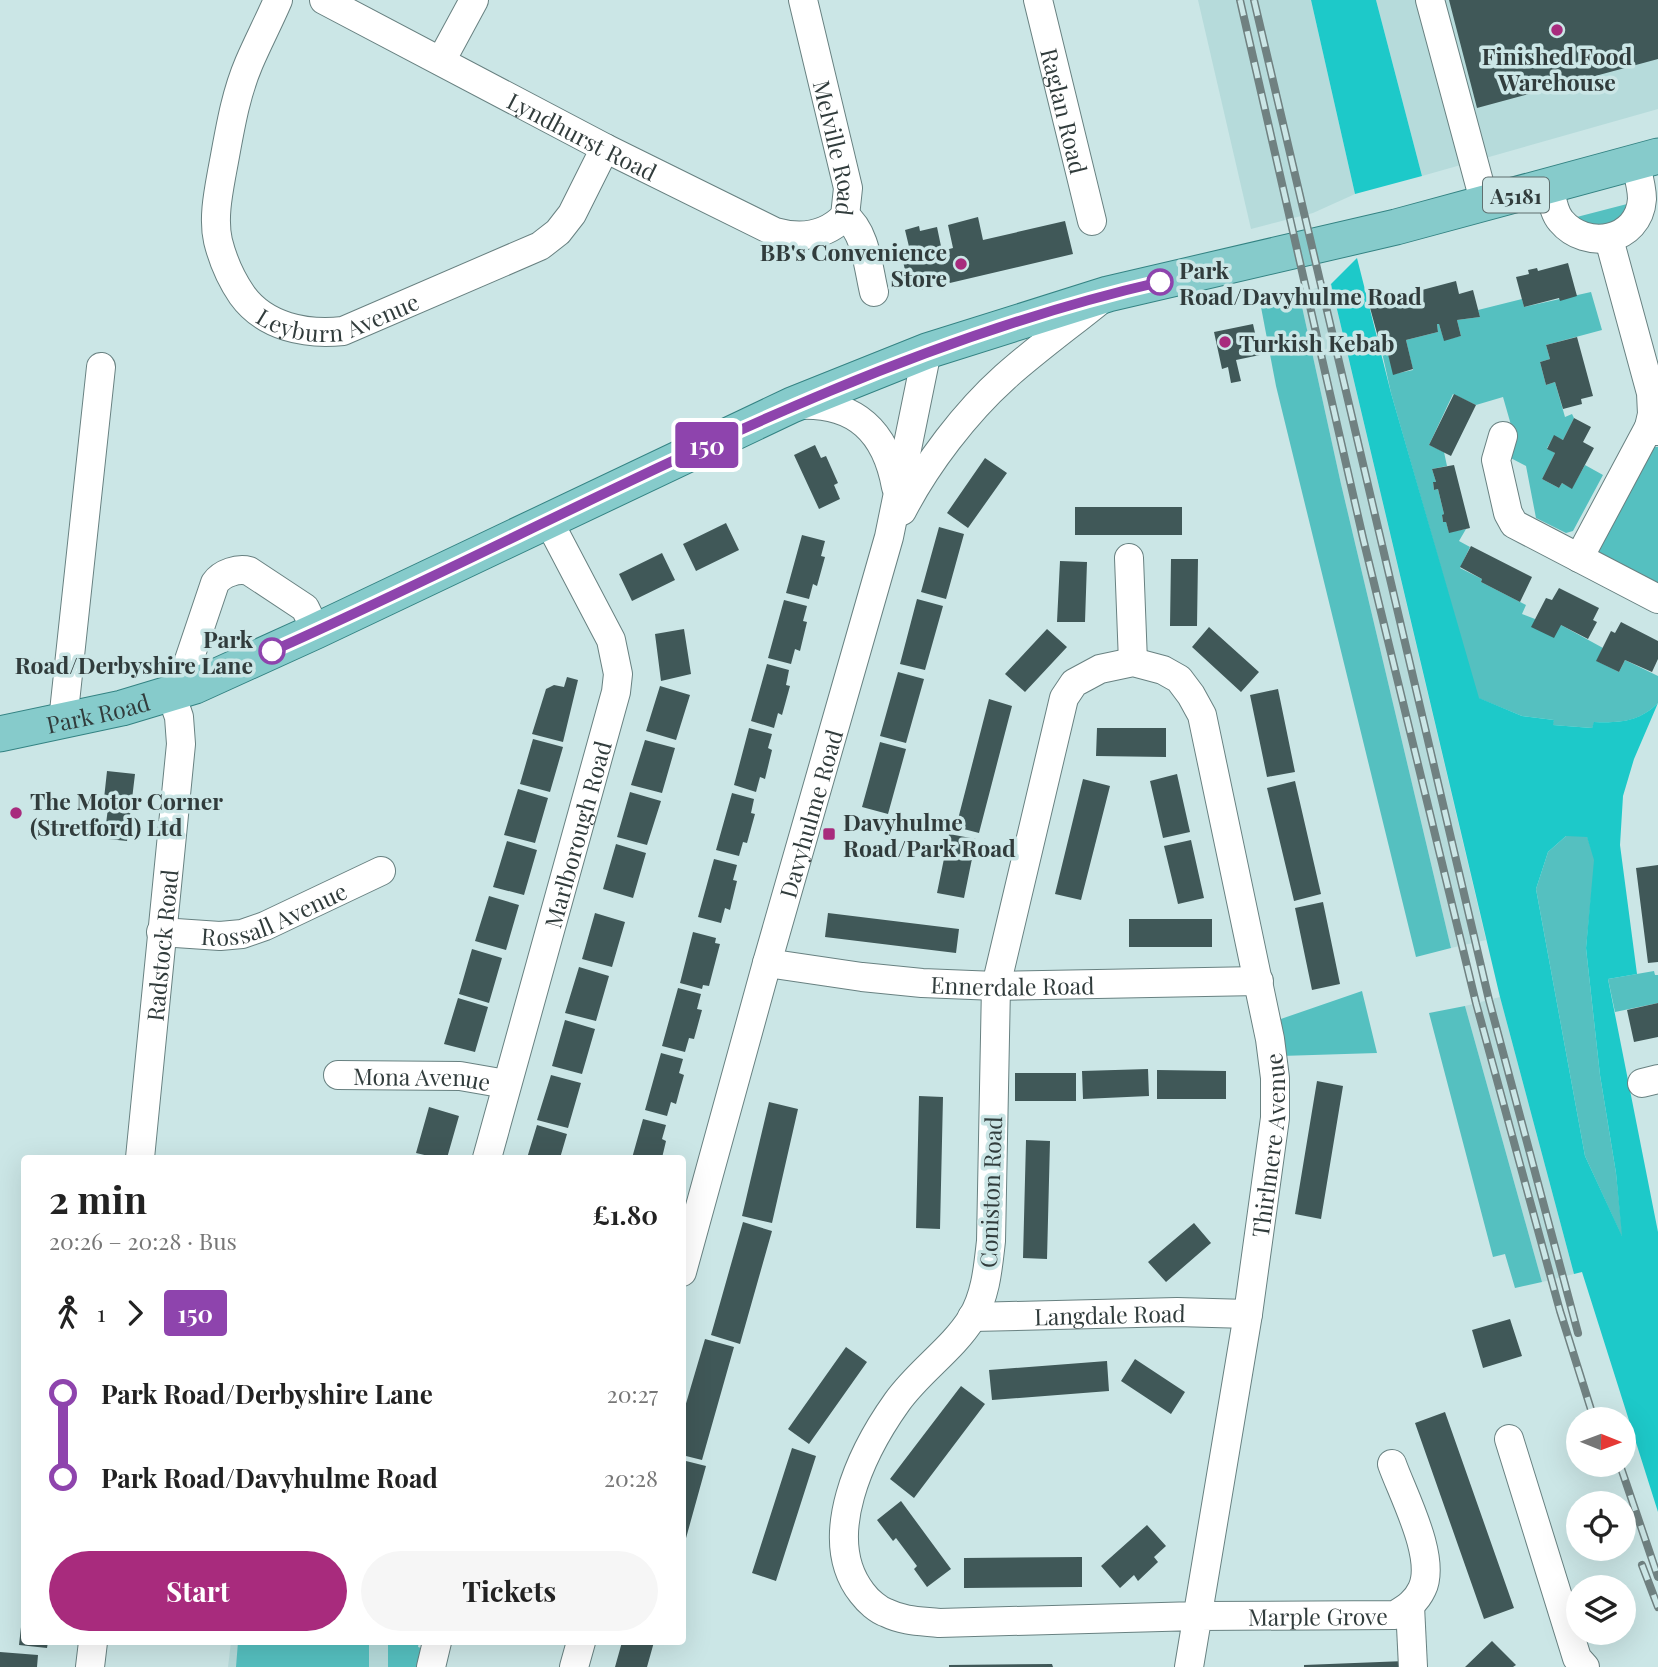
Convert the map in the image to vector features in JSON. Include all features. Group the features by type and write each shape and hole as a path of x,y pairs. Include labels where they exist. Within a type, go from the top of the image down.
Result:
{"main road":[{"name":"Park Road","path":"0,734 183,690 316,631 792,405 927,351 1108,294 1368,234 1646,159"}],"street":[{"name":"Leyburn Avenue","path":"278,0 248,65 232,115 216,205 217,239 233,282 249,304 271,320 300,331 319,334 343,331 540,246 558,232 572,214 605,148"},
{"name":"Lyndhurst Road","path":"324,0 605,148 775,232 808,236 836,225 845,216"},
{"path":"441,61 474,0"},
{"name":"Melville Road","path":"803,0 848,188 845,216 854,223 860,236 874,292"},
{"name":"Raglan Road","path":"1038,0 1092,221"},
{"path":"1430,0 1485,204"},
{"name":"Park Road","path":"1609,239 1622,234 1638,215 1646,159"},
{"path":"1549,186 1556,214 1571,231 1597,239 1609,239 1651,393 1654,429 1579,558"},
{"path":"889,537 924,473 972,413 1003,379 1108,294"},
{"name":"Davyhulme Road","path":"686,1257 889,537 927,351"},
{"path":"63,721 101,367"},
{"path":"792,405 817,404 840,408 860,419 878,438 888,456 897,494"},
{"path":"1503,436 1496,460 1511,520 1518,528 1658,599"},
{"name":"Marlborough Road","path":"488,1155 616,692 618,674 611,640 548,520"},
{"path":"1129,558 1133,662"},
{"path":"183,690 188,663 215,583 220,576 242,569 249,570 305,608 316,631"},
{"name":"Thirlmere Avenue","path":"1133,662 1163,670 1179,680 1202,715 1259,981 1275,1078 1275,1118 1248,1314 1189,1667"},
{"name":"Coniston Road","path":"1133,662 1100,669 1074,683 1064,698 996,986 991,1241 987,1276 972,1317 961,1333 898,1400 869,1448 851,1495 843,1528 844,1555 851,1579 866,1598 885,1613 908,1620 939,1622 1198,1616"},
{"name":"Radstock Road","path":"140,1155 181,744 179,717 183,690"},
{"name":"Rossall Avenue","path":"161,932 220,936 242,934 265,926 381,871"},
{"name":"Ennerdale Road","path":"767,963 922,983 996,986 1259,981"},
{"name":"Mona Avenue","path":"338,1075 460,1076 506,1084"},
{"name":"Langdale Road","path":"972,1317 1177,1312 1248,1314"},
{"path":"1509,1439 1539,1501 1577,1658 1585,1667"},
{"name":"Marple Grove","path":"1198,1616 1395,1615 1410,1606 1424,1587 1426,1562 1422,1543 1392,1464"},
{"path":"1410,1606 1413,1667"},
{"path":"90,1667 93,1645"},
{"path":"431,1667 436,1645"},
{"path":"574,1667 580,1645"}],"shaded area":[{"path":"1198,0 1311,0 1355,194 1313,213 1251,229"},
{"path":"1311,0 1376,0 1422,176 1355,194"},
{"path":"1376,0 1658,0 1658,109 1422,176"},
{"path":"1627,204 1621,219 1600,228 1573,218"},
{"path":"1357,258 1391,393 1479,698 1522,716 1554,720 1553,725 1592,728 1594,722 1636,718 1658,703 1634,759 1623,796 1620,845 1637,974 1608,979 1658,1232 1658,1512 1636,1443 1636,1407 1625,1407 1582,1272 1574,1274 1500,997 1331,284","holes":["1566,836 1587,837 1594,860 1586,948 1622,1236 1585,1156 1536,889 1548,852"]},
{"path":"1331,284 1486,940 1451,948 1341,484 1299,293"},
{"path":"1591,292 1602,330 1546,345 1550,359 1540,362 1546,385 1555,382 1565,417 1572,414 1574,418 1563,440 1554,436 1547,448 1555,453 1542,479 1559,488 1562,483 1572,488 1585,465 1603,475 1573,531 1566,533 1536,518 1526,466 1503,454 1513,432 1503,397 1476,405 1453,394 1429,445 1444,452 1447,466 1432,469 1436,482 1433,483 1434,490 1438,489 1444,514 1443,522 1446,522 1449,532 1466,529 1459,541 1470,547 1460,568 1526,605 1522,614 1561,625 1603,648 1597,661 1619,672 1625,660 1658,676 1658,703 1651,709 1629,720 1595,722 1592,728 1552,725 1554,720 1522,716 1478,698 1391,393 1381,348 1386,346 1394,374 1413,370 1406,340 1438,332 1437,324 1444,340 1461,336 1457,320 1480,317 1478,310 1522,299 1524,307"},
{"path":"1299,293 1341,484 1451,948 1416,957 1276,386 1261,307 1291,302"},
{"path":"1652,447 1658,447 1658,587 1600,556 1597,549"},
{"path":"1566,836 1587,836 1595,860 1586,948 1600,1075 1616,1173 1623,1239 1585,1156 1536,889 1548,852"},
{"path":"1654,971 1655,975 1658,975 1658,1003 1615,1012 1608,979"},
{"path":"1362,991 1377,1053 1281,1056 1275,1021"},
{"path":"1500,997 1574,1274 1542,1282 1465,1006"},
{"path":"1465,1006 1542,1282 1515,1288 1505,1254 1493,1257 1429,1013"},
{"path":"231,1645 388,1645 388,1667 228,1667"},
{"path":"238,1645 369,1645 369,1667 236,1667"},
{"path":"388,1645 418,1645 424,1649 419,1667 388,1667"}],"building":[{"name":"Finished Food Warehouse","path":"1449,0 1658,0 1658,59 1477,108"},
{"path":"978,217 983,240 1065,221 1073,254 920,290 908,284 903,261 912,259 905,230 919,226 920,231 937,227 942,251 953,248 948,225"},
{"path":"1568,263 1577,296 1524,307 1516,277 1529,274 1528,270 1537,268 1538,271"},
{"path":"1456,281 1459,294 1473,290 1480,317 1457,320 1461,336 1444,341 1437,324 1438,332 1406,340 1413,369 1393,375 1386,346 1381,348 1369,304"},
{"path":"1253,324 1260,355 1236,360 1241,381 1231,383 1228,367 1222,369 1214,332"},
{"path":"1577,337 1593,396 1581,399 1582,404 1563,409 1555,382 1546,385 1540,362 1550,359 1546,345"},
{"path":"1454,394 1476,405 1451,456 1429,445"},
{"path":"1574,418 1591,427 1583,442 1594,448 1572,489 1562,483 1559,488 1542,479 1555,453 1547,449 1554,435 1563,440"},
{"path":"815,445 821,458 826,456 838,483 834,485 840,499 819,509 794,455"},
{"path":"985,458 1007,473 968,528 947,513"},
{"path":"1454,465 1470,528 1449,533 1446,522 1443,522 1444,514 1438,489 1434,490 1433,482 1436,482 1432,469"},
{"path":"1075,507 1182,507 1182,535 1075,535"},
{"path":"726,523 739,550 696,571 683,544"},
{"path":"939,527 964,534 946,599 921,592"},
{"path":"802,535 825,541 821,556 825,557 817,586 813,584 809,599 786,593"},
{"path":"1471,546 1532,577 1520,602 1481,582 1482,579 1460,567"},
{"path":"662,553 675,580 632,601 619,574"},
{"path":"1171,559 1198,559 1197,626 1170,626"},
{"path":"1060,561 1087,562 1085,622 1057,622"},
{"path":"1559,588 1599,608 1593,620 1597,622 1588,639 1561,625 1554,638 1531,627 1546,598 1552,600"},
{"path":"917,599 943,606 925,670 900,664"},
{"path":"784,600 807,606 803,621 807,622 800,651 795,649 791,664 768,658"},
{"path":"1621,622 1658,641 1658,659 1652,672 1625,660 1619,672 1596,661 1611,631 1615,633"},
{"path":"1209,627 1259,672 1241,692 1192,647"},
{"path":"684,629 691,674 661,681 655,634"},
{"path":"1047,629 1067,647 1025,692 1005,674"},
{"path":"767,664 789,670 786,685 790,686 782,715 778,713 774,728 751,721"},
{"path":"898,672 924,679 906,743 880,736"},
{"path":"567,677 578,680 563,742 532,734 546,689 554,685 564,687"},
{"path":"660,686 690,695 676,740 646,731"},
{"path":"1278,689 1295,772 1267,777 1250,695"},
{"path":"989,699 1012,706 979,833 956,827"},
{"path":"749,728 772,734 768,748 772,750 765,779 760,777 756,792 734,785"},
{"path":"1097,728 1166,728 1166,757 1096,756"},
{"path":"533,739 563,747 550,792 520,784"},
{"path":"645,740 675,748 662,793 631,785"},
{"path":"880,742 906,749 888,814 862,807"},
{"path":"107,771 135,774 127,841 108,839 108,808 103,808"},
{"path":"1177,774 1190,832 1163,838 1150,781"},
{"path":"1083,779 1110,786 1081,900 1055,894"},
{"path":"1295,781 1321,894 1294,901 1267,788"},
{"path":"518,789 548,798 535,843 504,835"},
{"path":"630,792 661,801 647,845 617,837"},
{"path":"732,793 754,799 751,813 755,814 747,843 743,842 739,856 716,850"},
{"path":"949,834 976,839 964,898 937,893"},
{"path":"1191,840 1204,898 1178,904 1164,846"},
{"path":"507,841 537,850 524,895 493,887"},
{"path":"616,844 646,853 633,898 603,889"},
{"path":"714,859 737,865 733,880 737,881 730,910 725,908 721,923 698,917"},
{"path":"1658,865 1658,962 1648,963 1636,868"},
{"path":"489,896 519,905 506,950 475,941"},
{"path":"1323,902 1340,984 1312,990 1295,908"},
{"path":"595,913 625,922 612,967 582,959"},
{"path":"828,913 959,929 956,953 825,937"},
{"path":"1129,919 1212,919 1212,947 1129,947"},
{"path":"693,932 716,938 715,943 720,944 709,986 703,985 702,989 680,983"},
{"path":"472,949 502,958 489,1003 459,994"},
{"path":"579,967 609,976 596,1021 565,1013"},
{"path":"678,988 701,994 697,1009 702,1010 694,1039 689,1038 685,1052 662,1046"},
{"path":"458,998 488,1007 475,1052 444,1044"},
{"path":"1658,1003 1658,1037 1634,1042 1627,1010"},
{"path":"565,1020 595,1029 582,1074 552,1066"},
{"path":"661,1053 683,1059 679,1073 684,1075 676,1104 671,1102 667,1116 645,1110"},
{"path":"1148,1069 1149,1096 1083,1099 1082,1071"},
{"path":"1157,1070 1226,1071 1226,1099 1157,1099"},
{"path":"1015,1073 1076,1073 1076,1101 1015,1101"},
{"path":"551,1075 581,1083 568,1128 537,1120"},
{"path":"1317,1081 1343,1086 1321,1219 1295,1214"},
{"path":"919,1096 943,1097 940,1229 916,1228"},
{"path":"769,1102 798,1109 772,1223 742,1216"},
{"path":"429,1107 459,1116 448,1155 416,1153"},
{"path":"643,1119 666,1125 662,1139 666,1141 663,1155 633,1155"},
{"path":"537,1125 567,1134 561,1155 528,1155"},
{"path":"1026,1140 1050,1141 1047,1259 1023,1258"},
{"path":"743,1222 772,1231 740,1344 711,1335"},
{"path":"1194,1223 1211,1243 1166,1282 1148,1262"},
{"path":"1510,1319 1522,1356 1483,1368 1472,1330"},
{"path":"705,1339 734,1347 702,1460 686,1456 686,1403"},
{"path":"846,1347 867,1362 809,1444 788,1429"},
{"path":"1135,1359 1185,1392 1171,1414 1121,1381"},
{"path":"1107,1361 1109,1391 992,1400 989,1370"},
{"path":"961,1386 985,1404 914,1498 890,1479"},
{"path":"1445,1412 1514,1608 1484,1619 1415,1423"},
{"path":"792,1448 816,1456 776,1581 752,1573"},
{"path":"686,1461 706,1466 686,1538"},
{"path":"901,1501 951,1569 927,1587 914,1569 917,1566 896,1538 893,1541 877,1520"},
{"path":"1147,1525 1166,1546 1154,1557 1158,1562 1138,1581 1134,1575 1120,1588 1101,1566"},
{"path":"1082,1557 1082,1587 964,1588 964,1558"},
{"path":"21,1627 21,1645 48,1645 47,1648 19,1645"},
{"path":"1492,1641 1516,1665 1465,1667"},
{"path":"621,1645 653,1645 647,1667 615,1667"},
{"path":"0,1652 38,1655 37,1667 0,1667"},
{"path":"1405,1661 1405,1667 1304,1667 1304,1665"},
{"path":"1052,1664 1053,1667 949,1667 949,1665"}],"railway":[{"path":"1240,0 1363,538 1476,1003 1560,1311 1590,1407"},
{"path":"1254,0 1489,1000 1578,1333"},
{"path":"1624,1477 1658,1577"},
{"path":"1642,1565 1658,1607"}],"bus line":[{"name":"150","path":"272,651 792,405 927,351 1108,294 1160,282"}],"place":[{"name":"Finished Food Warehouse","path":"1557,30"},
{"name":"BB's Convenience Store","path":"961,264"},
{"name":"Park Road/Davyhulme Road","path":"1160,282"},
{"name":"Turkish Kebab","path":"1225,342"},
{"name":"Park Road/Derbyshire Lane","path":"272,651"},
{"name":"The Motor Corner (Stretford) Ltd","path":"16,813"},
{"name":"Davyhulme Road/Park Road","path":"829,834"}]}
